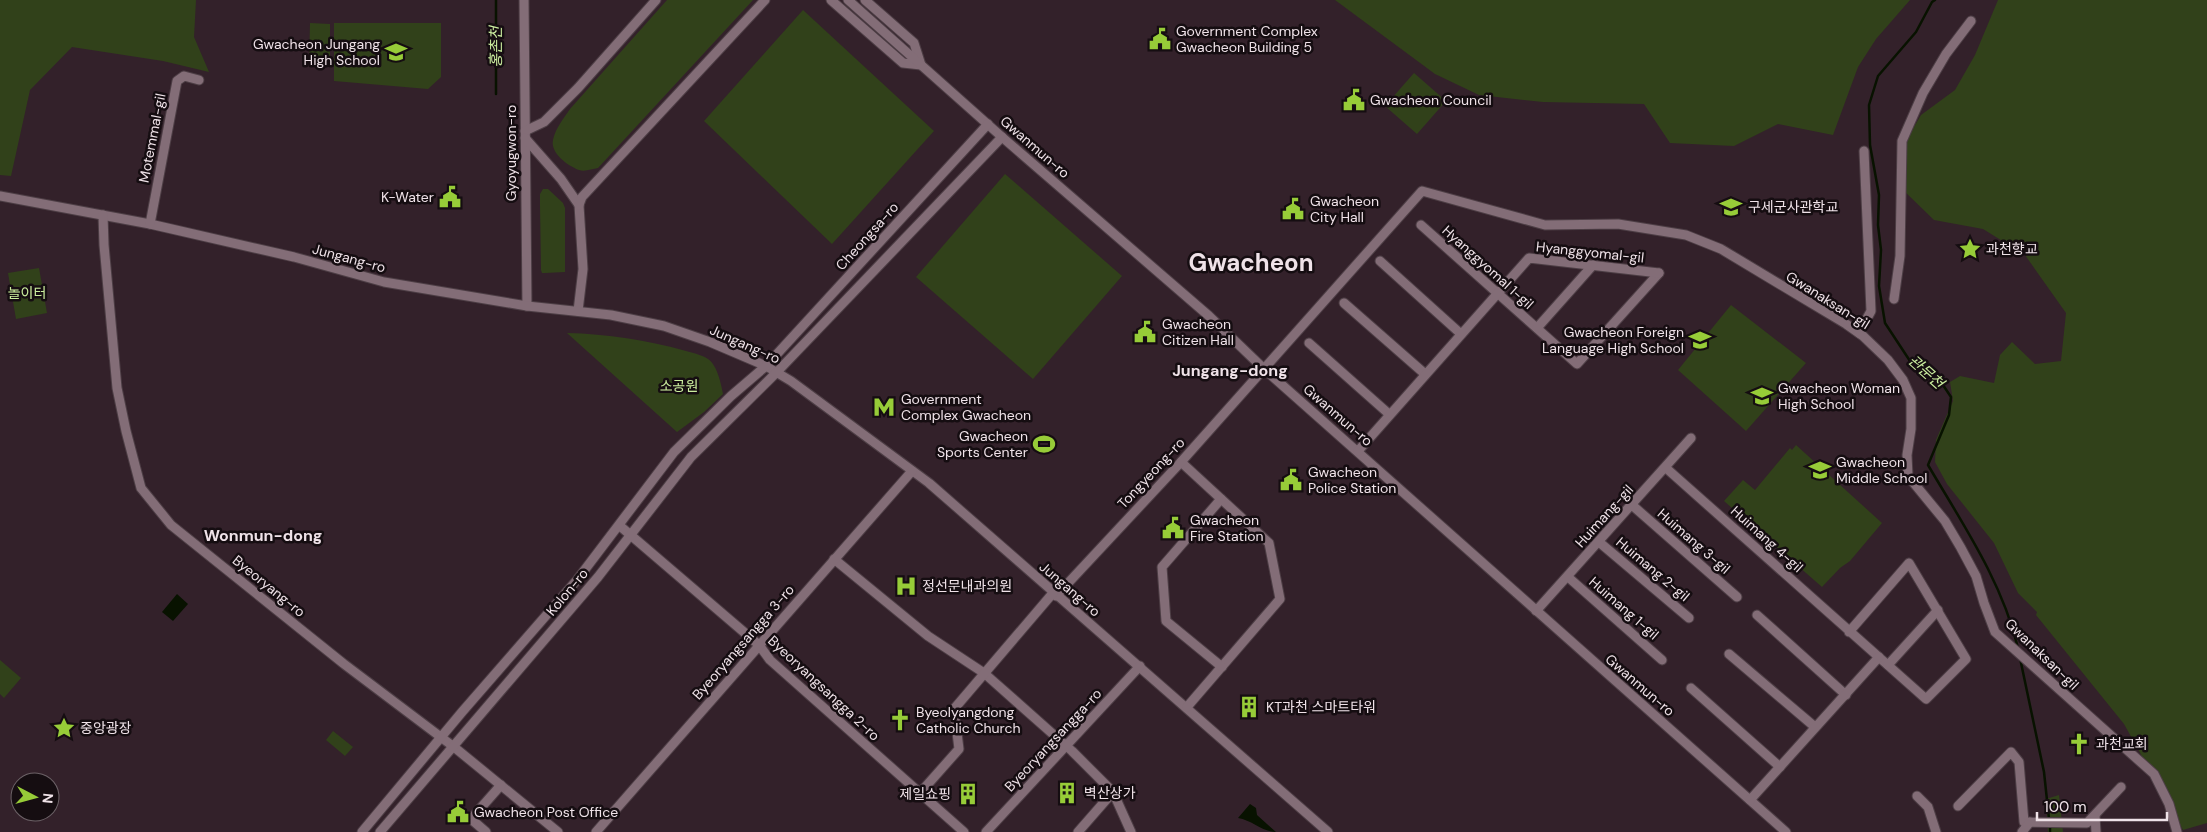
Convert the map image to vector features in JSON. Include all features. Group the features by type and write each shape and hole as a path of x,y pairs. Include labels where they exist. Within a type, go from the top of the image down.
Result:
{"street":[{"name":"Gyoyugwon-ro","path":"524,0 527,306"},
{"path":"579,205 525,134 544,122 572,94 656,0"},
{"path":"578,311 583,269 579,205 582,197 766,0"},
{"path":"831,0 903,63 921,65 914,43 865,0"},
{"name":"Gwanmun-ro","path":"848,0 1002,137 1203,310 1263,368 1786,832"},
{"path":"1894,299 1900,256 1902,141 1924,93 1946,54 1970,21"},
{"name":"Motemmal-gil","path":"150,224 177,81 184,76 199,80"},
{"name":"Cheongsa-ro","path":"362,832 578,580 674,452 731,396 766,366 988,124"},
{"name":"Cheongsa-ro","path":"777,372 1002,137"},
{"path":"1859,333 1871,312 1864,151"},
{"name":"Gwanaksan-gil","path":"1263,368 1422,192 1545,225 1618,224 1686,235 1721,249 1859,333 1888,360 1903,380 1911,398 1911,429 1907,455 1908,476 1945,521 1976,576 1995,632 2154,774 2169,804 2178,832"},
{"name":"Jungang-ro","path":"0,196 150,224 199,237 294,257 384,282 527,306 611,315 664,326 710,342 766,366 777,372 929,483 1328,832"},
{"name":"Byeoryang-ro","path":"103,215 117,388 126,431 142,488 171,524 344,664 454,747 558,832"},
{"name":"Hyanggyomal 1-gil","path":"1420,226 1577,364 1659,273"},
{"name":"Hyanggyomal-gil","path":"1358,451 1388,414 1529,258 1659,273"},
{"path":"1380,260 1461,334"},
{"name":"Hyanggyomal 1-gil","path":"1537,328 1593,265"},
{"path":"1344,303 1425,374"},
{"path":"1309,343 1388,414"},
{"name":"Tongyeong-ro","path":"920,793 959,749 954,709 1055,594 1181,462 1263,368"},
{"name":"Kolon-ro","path":"380,832 632,535 692,457 777,372"},
{"name":"Huimang-gil","path":"1536,611 1691,438"},
{"path":"1181,462 1269,543 1280,599 1186,707"},
{"name":"Huimang 4-gil","path":"1666,468 1849,632 1926,699 1966,659 1910,563 1849,632"},
{"name":"Byeoryangsangga 3-ro","path":"596,832 912,470"},
{"path":"1221,498 1162,567 1166,621 1222,667"},
{"name":"Huimang 3-gil","path":"1632,505 1737,597"},
{"name":"Byeoryangsangga 2-ro","path":"620,526 758,645 770,660 964,832"},
{"name":"Huimang 2-gil","path":"1599,542 1689,618"},
{"path":"834,559 928,636 984,673 1066,745 1113,792 1131,832"},
{"name":"Huimang 1-gil","path":"1568,577 1662,660"},
{"path":"1888,665 1938,610"},
{"path":"1758,615 1846,695"},
{"path":"1729,654 1815,728"},
{"path":"1750,800 1879,657"},
{"name":"Byeoryangsangga-ro","path":"986,832 1140,666"},
{"path":"1691,688 1780,766"},
{"path":"1958,806 2011,752 2018,762 2024,822 2087,822 2095,816 2102,805 2121,787"},
{"path":"486,832 471,819 500,785"},
{"path":"1078,832 1113,792"},
{"path":"1916,796 1928,807 1934,831"},
{"path":"2095,816 2096,832"},
{"path":"2022,832 2030,822"}],"green space":[{"path":"0,0 196,0 194,37 209,72 163,61 72,47 30,90 11,176 0,175"},
{"path":"667,0 753,0 598,168 581,171 575,168 561,158 554,150 553,140 560,124 570,109"},
{"path":"1335,0 1910,0 1876,39 1858,67 1833,135 1778,124 1734,146 1670,143 1644,104 1543,102 1479,95 1435,74"},
{"path":"1998,0 2207,0 2207,823 2183,830 2124,724 2036,615 2037,612 2018,593 1994,543 1947,484 1935,462 1936,440 1953,401 1950,382 1960,376 1994,383 2000,355 2012,342 2035,364 2061,361 2066,313 2025,255 1983,229 1934,220 1902,189 1901,149 1921,115 1955,90 1975,55"},
{"path":"803,10 934,131 832,244 704,121"},
{"path":"310,23 330,24 330,66 309,65"},
{"path":"334,23 441,23 441,77 428,89 334,81"},
{"path":"1414,73 1446,101 1417,134 1385,106"},
{"path":"1005,174 1122,276 1033,379 916,277"},
{"path":"543,189 548,189 563,203 565,208 565,272 542,273 541,270 540,194"},
{"name":"놀이터","path":"39,268 47,313 16,319 8,273"},
{"path":"1731,305 1806,363 1746,431 1678,370"},
{"name":"소공원","path":"567,333 627,338 700,355 714,365 723,394 704,412 677,432"},
{"path":"1796,445 1882,523 1850,561 1840,568 1822,587 1724,501 1743,480 1755,490 1790,448 1792,450"},
{"path":"0,660 21,678 4,698 0,694"},
{"path":"333,731 353,747 345,756 326,740"},
{"path":"2059,795 2063,832 2048,832 2046,799"}],"shaded area":[{"path":"177,594 188,604 173,621 162,612"},
{"path":"1250,804 1256,808 1257,815 1276,832 1266,830 1238,818"}],"waterway":[{"name":"홍촌천","path":"496,0 496,94"},
{"name":"관문천","path":"1935,0 1932,2 1916,32 1878,76 1869,105 1870,145 1879,195 1878,225 1881,250 1879,286 1885,323 1910,361 1941,382 1951,397 1949,415 1928,465 1980,553 2002,599 2018,648"},
{"name":"관문천","path":"2020,658 2044,772 2049,819"},
{"name":"관문천","path":"2050,825 2050,832"}],"place":[{"name":"Government Complex Gwacheon Building 5","path":"1160,39"},
{"name":"Gwacheon Jungang High School","path":"396,52"},
{"name":"Gwacheon Council","path":"1354,100"},
{"name":"K-Water","path":"450,197"},
{"name":"구세군사관학교","path":"1731,207"},
{"name":"Gwacheon City Hall","path":"1293,209"},
{"name":"과천향교","path":"1970,249"},
{"name":"Gwacheon Citizen Hall","path":"1145,332"},
{"name":"Gwacheon Foreign Language High School","path":"1700,340"},
{"name":"Gwacheon Woman High School","path":"1762,396"},
{"name":"Government Complex Gwacheon","path":"884,407"},
{"name":"Gwacheon Sports Center","path":"1044,444"},
{"name":"Gwacheon Middle School","path":"1820,470"},
{"name":"Gwacheon Police Station","path":"1291,480"},
{"name":"Gwacheon Fire Station","path":"1173,528"},
{"name":"정선문내과의원","path":"906,586"},
{"name":"KT과천 스마트타워","path":"1249,707"},
{"name":"Byeolyangdong Catholic Church","path":"900,720"},
{"name":"중앙광장","path":"64,728"},
{"name":"과천교회","path":"2079,744"},
{"name":"벽산상가","path":"1067,793"},
{"name":"제일쇼핑","path":"968,794"},
{"name":"Gwacheon Post Office","path":"458,812"}],"district":[{"name":"Gwacheon","path":"1251,263"},
{"name":"Jungang-dong","path":"1230,370"},
{"name":"Wonmun-dong","path":"263,535"}]}
